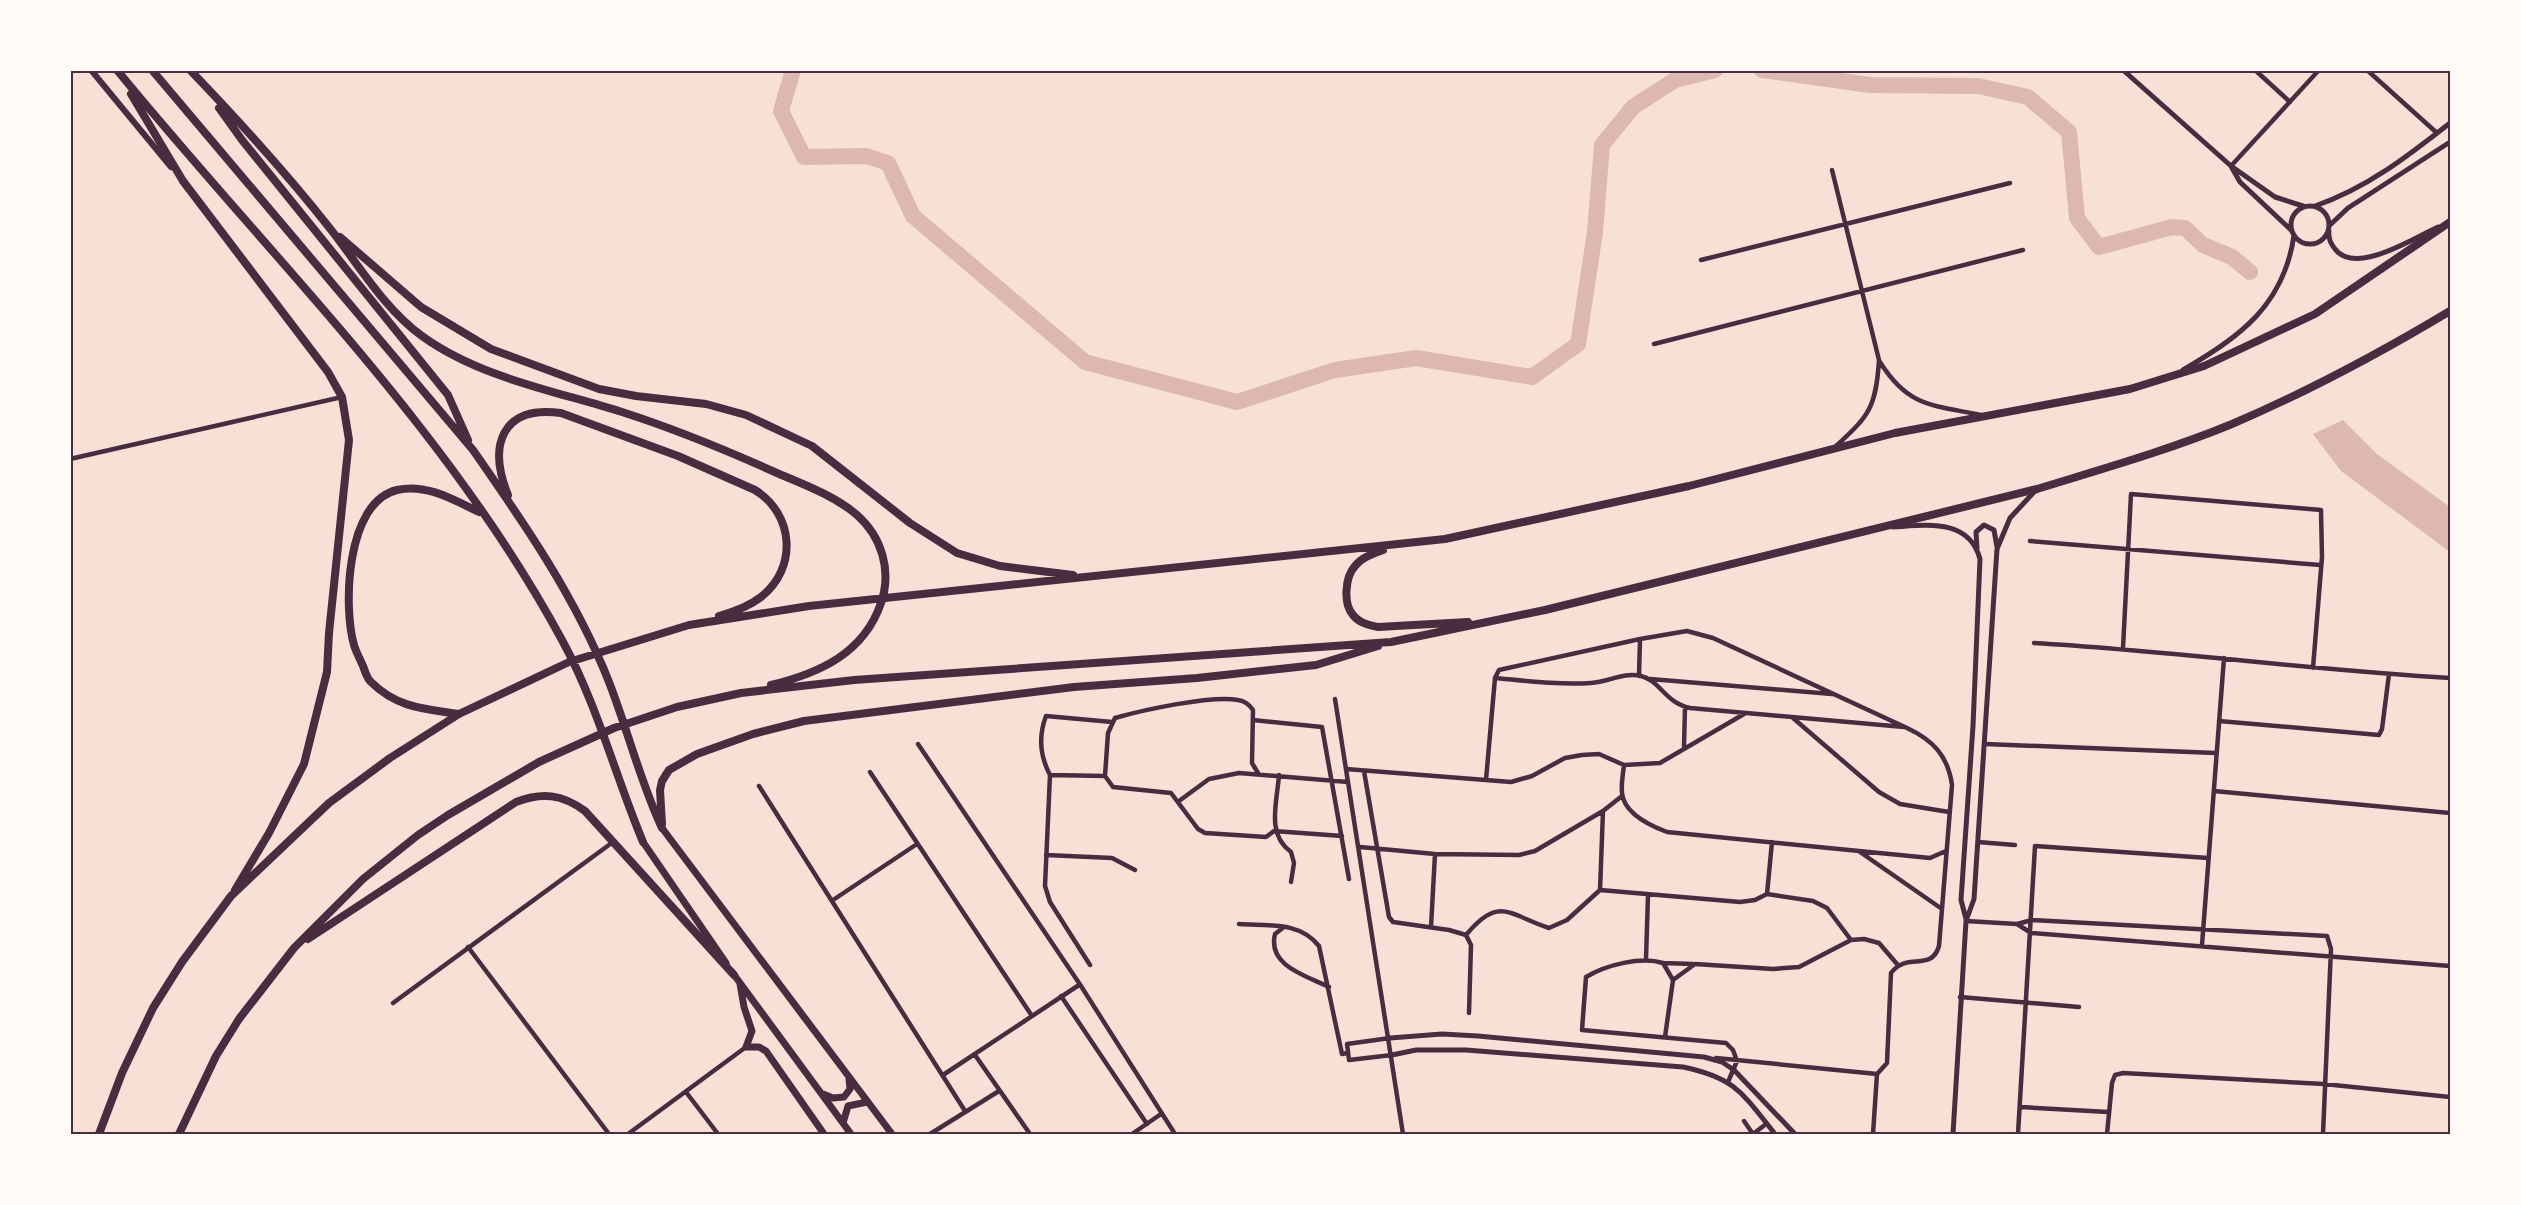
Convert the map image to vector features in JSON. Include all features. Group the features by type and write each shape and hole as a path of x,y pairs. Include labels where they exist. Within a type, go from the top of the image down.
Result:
{"highway":[{"path":"152,70 473,450 513,507 558,578 609,681 645,793 662,828"},
{"path":"179,1134 216,1056 239,1019 294,948 363,879 418,835 539,762 595,735 677,707 794,680 830,665 843,657 865,633 880,605 885,586 885,562 879,544 857,515 820,493 671,429 492,372 423,337 387,303 331,229 190,70"},
{"path":"99,1134 122,1073 153,1008 182,962 231,896 269,832 304,764 327,672 328,633 349,440 342,397 328,372 183,181 118,73"},
{"path":"118,73 401,402 502,539 567,650 591,699 643,842"},
{"path":"200,81 242,140 448,395 473,450"},
{"path":"689,625 899,595 1396,546 1497,529 1689,486 1834,447 1981,415 2076,401 2130,389 2204,366 2315,314 2451,222"},
{"path":"331,229 421,307 491,349 599,389 706,404 746,415 812,446 910,523 957,553 1000,566 1089,577"},
{"path":"662,828 660,790 662,781 669,770 697,754 753,734 804,721 1074,687 1197,678 1316,665 1391,642 1494,621 2037,489 2231,424 2384,350 2451,311"},
{"path":"231,896 329,803 390,758 459,714 570,662 740,610 762,596 781,574 787,548 787,533 782,519 765,496 678,456 561,413 544,411 526,414 504,432 498,450 498,467 513,507"},
{"path":"459,714 403,705 369,681 354,645 350,610 350,567 362,520 379,500 396,490 433,491 482,513"},
{"path":"1396,546 1368,556 1354,567 1346,594 1352,615 1365,624 1378,627 1494,621"},
{"path":"741,693 954,671 1391,642"},
{"path":"294,948 516,802 551,795 574,803 613,842 734,975"}],"main road":[{"path":"91,70 183,181"},
{"path":"662,828 892,1134"},
{"path":"643,842 734,975 850,1134"},
{"path":"740,983 744,1007 752,1031 746,1047 759,1047 766,1052 824,1134"},
{"path":"823,1094 833,1098 844,1097 850,1089 849,1077"},
{"path":"843,1123 848,1106 867,1102"}],"street":[{"path":"2255,70 2290,102"},
{"path":"2231,166 2319,70"},
{"path":"2367,70 2438,133"},
{"path":"2127,72 2231,166 2275,197 2303,206 2315,206 2343,196 2365,184 2404,160 2451,123"},
{"path":"2231,166 2240,182 2293,233 2309,244 2321,241 2329,228 2348,208 2451,142"},
{"path":"1832,170 1879,360 1877,390 1872,408 1858,426 1834,447"},
{"path":"1701,260 2010,183"},
{"path":"2172,377 2231,337 2272,299 2285,275 2294,214 2303,206"},
{"path":"2315,206 2326,213 2328,236 2337,252 2343,257 2358,260 2388,250 2451,222"},
{"path":"1654,344 2023,249"},
{"path":"1879,360 1893,382 1913,398 1931,405 1981,415"},
{"path":"70,459 342,397"},
{"path":"1997,549 2010,518 2037,489"},
{"path":"2123,648 2131,494 2321,510 2313,668"},
{"path":"1873,529 1944,525 1963,532 1978,550"},
{"path":"1953,1134 1966,921 1974,899 1997,549 1994,530 1984,525 1976,532 1980,569 1978,629 1961,900 1966,921"},
{"path":"2030,541 2320,565"},
{"path":"1486,780 1495,678 1499,670 1687,631 1713,638 1836,694 1931,741 1949,767 1952,785 1936,955 1929,961 1898,964 1891,973 1887,1063 1884,1070 1876,1074 1442,1034 1347,1044 1349,1060 1416,1050 1466,1050 1683,1067 1712,1073 1728,1082 1744,1096 1775,1134"},
{"path":"1639,676 1640,639"},
{"path":"2034,643 2123,648 2313,668 2451,678"},
{"path":"2202,945 2224,658"},
{"path":"1495,678 1570,684 1595,683 1628,674 1650,679 1836,694"},
{"path":"2219,721 2379,735 2382,729 2389,674"},
{"path":"1650,679 1676,705 1685,707 1907,728"},
{"path":"1090,965 1050,903 1045,886 1050,775 1040,736 1046,716 1112,722 1130,714 1220,699 1248,703 1253,710 1252,763 1258,773"},
{"path":"1335,699 1390,1038 1403,1134"},
{"path":"1684,746 1685,707"},
{"path":"1347,769 1511,782 1565,758 1582,755 1599,754 1624,765 1660,763 1684,746 1744,714"},
{"path":"1794,718 1879,792 1900,804 1949,812"},
{"path":"1253,720 1322,727 1349,879"},
{"path":"1112,722 1108,733 1106,776 1113,787 1171,793 1198,829 1205,833 1266,837 1274,831 1342,836"},
{"path":"918,744 1175,1134"},
{"path":"1985,744 2216,753"},
{"path":"1624,765 1622,796 1634,814 1650,826 1667,832 1930,858 1946,851"},
{"path":"1364,771 1389,917 1393,922 1466,935"},
{"path":"870,772 1032,1016"},
{"path":"1179,801 1209,779 1239,773 1348,782"},
{"path":"1050,775 1106,776"},
{"path":"1279,775 1274,831 1280,844 1291,852 1294,863 1291,882"},
{"path":"759,786 965,1111"},
{"path":"2214,791 2451,813"},
{"path":"1360,847 1435,854 1519,855 1535,851 1603,811 1622,796"},
{"path":"1466,935 1478,920 1499,910 1516,912 1549,928 1567,920 1600,890 1603,811"},
{"path":"393,1003 613,842"},
{"path":"1767,894 1772,842"},
{"path":"1978,843 2014,845"},
{"path":"833,900 917,844"},
{"path":"2018,1134 2035,846 2208,858"},
{"path":"1857,850 1942,909"},
{"path":"1431,927 1435,854"},
{"path":"1046,855 1112,858 1135,870"},
{"path":"1600,890 1740,902 1755,900 1767,894 1813,901 1820,904 1838,920 1851,940"},
{"path":"1646,959 1648,895"},
{"path":"1966,921 2018,924 2032,920 2327,936 2331,955 2323,1134"},
{"path":"1239,924 1287,927 1309,934 1319,946 1342,1054 1347,1053"},
{"path":"2018,924 2031,933 2451,966"},
{"path":"1287,927 1275,934 1274,948 1278,956 1302,975 1329,987"},
{"path":"1466,935 1471,945 1469,1013"},
{"path":"1728,1082 1737,1061 1730,1047 1722,1042 1582,1030 1586,977 1595,972 1646,959 1663,963 1773,969 1799,966 1851,940 1864,939 1879,943 1898,964"},
{"path":"468,947 609,1134"},
{"path":"1663,963 1673,980 1665,1037"},
{"path":"1673,980 1695,964"},
{"path":"943,1075 1078,985"},
{"path":"1061,996 1147,1124"},
{"path":"1960,997 2079,1007"},
{"path":"1568,1044 1568,1059"},
{"path":"628,1134 746,1047"},
{"path":"975,1054 1030,1134"},
{"path":"1704,1057 1722,1062 1734,1070 1796,1134"},
{"path":"2107,1134 2112,1083 2115,1075 2123,1073 2324,1084 2451,1097"},
{"path":"1872,1134 1876,1074"},
{"path":"930,1134 999,1091"},
{"path":"686,1092 718,1134"},
{"path":"2020,1107 2108,1112"},
{"path":"1132,1134 1161,1114"},
{"path":"1744,1121 1753,1134 1766,1124"}],"shaded area":[{"path":"2343,420 2377,454 2450,507 2450,552 2341,471 2313,434"}],"waterway":[{"path":"793,70 781,111 804,157 866,156 888,163 913,216 1085,362 1237,402 1335,370 1416,358 1532,377 1578,344 1595,232 1602,145 1633,107 1675,80 1715,70"},
{"path":"1762,70 1870,85 1978,86 2028,97 2069,132 2077,218 2099,247 2172,227 2185,228 2203,245 2232,257 2250,272"}]}
